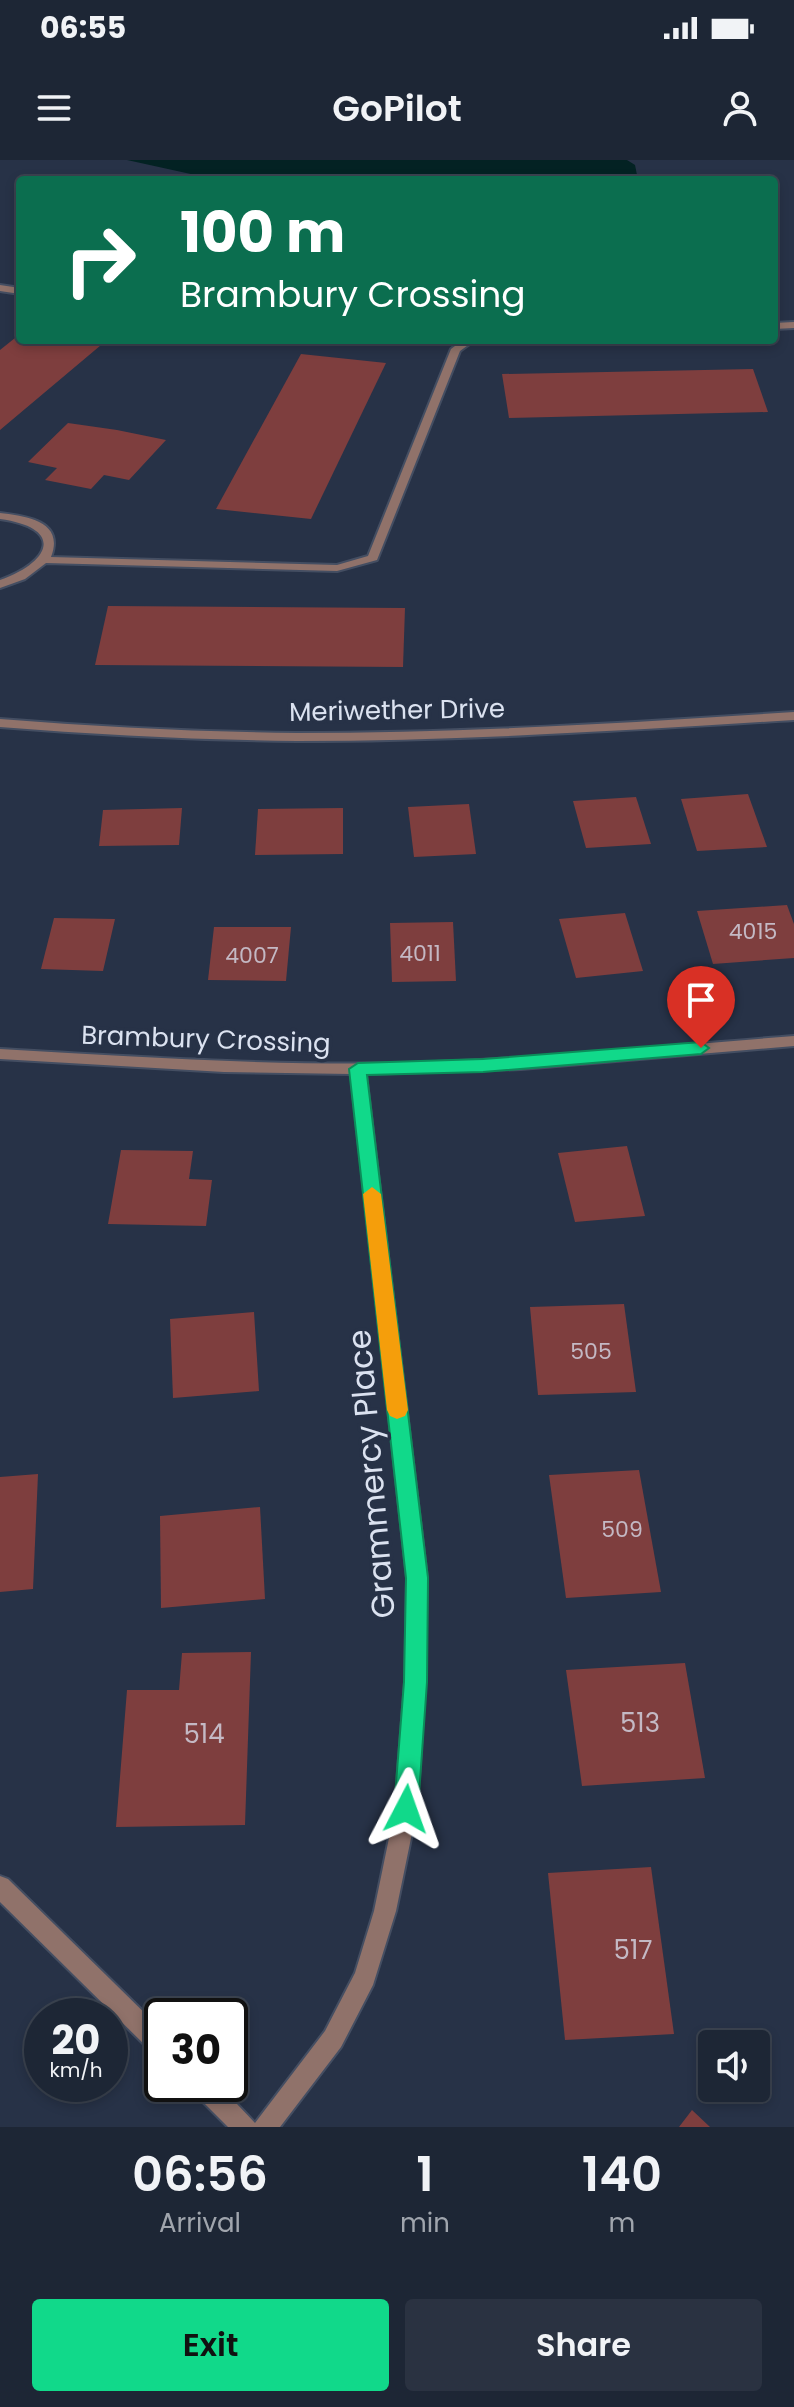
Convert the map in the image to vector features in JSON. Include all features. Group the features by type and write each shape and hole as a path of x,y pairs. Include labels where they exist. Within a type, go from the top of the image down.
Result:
{"street":[{"path":"46,560 337,568 373,558 456,349 464,344"},
{"path":"0,516 26,520 41,528 49,537 51,549 46,560 34,571 0,584"},
{"name":"Meriwether Drive","path":"0,723 87,730 399,737 546,732 794,716"},
{"name":"Brambury Crossing","path":"0,1054 190,1065 358,1069 483,1065 794,1041"},
{"name":"Grammercy Place","path":"265,2127 333,2039 365,1977 385,1911 406,1809 415,1682 417,1578 358,1069"},
{"path":"0,1887 144,2028"},
{"path":"219,2102 245,2127"}],"shaded area":[{"path":"127,160 627,160 635,165 637,176 200,176"}],"building":[{"path":"16,337 16,344 102,344 0,430 0,350"},
{"path":"301,354 386,363 311,519 216,509"},
{"path":"753,369 768,412 509,418 502,374"},
{"path":"68,423 166,440 129,480 104,475 91,489 45,480 57,468 28,462"},
{"path":"108,606 405,608 403,667 95,665"},
{"path":"748,794 767,847 697,851 681,799"},
{"path":"636,797 651,844 586,848 573,801"},
{"path":"469,804 476,854 414,857 408,807"},
{"path":"182,808 179,845 99,846 103,810"},
{"path":"343,808 343,854 255,855 258,809"},
{"path":"787,905 794,924 794,958 713,964 697,911"},
{"path":"625,913 643,971 576,978 559,919"},
{"path":"54,918 115,919 103,971 41,969"},
{"path":"453,922 456,981 392,982 390,923"},
{"path":"214,927 291,927 286,981 208,980"},
{"path":"627,1146 645,1216 575,1222 558,1153"},
{"path":"121,1150 193,1151 189,1179 212,1180 206,1226 108,1224"},
{"path":"624,1304 636,1392 538,1395 530,1307"},
{"path":"254,1312 259,1391 173,1398 170,1319"},
{"path":"639,1470 661,1592 566,1598 549,1475"},
{"path":"38,1474 33,1589 0,1592 0,1477"},
{"path":"260,1507 265,1599 161,1608 160,1516"},
{"path":"251,1652 245,1825 116,1827 127,1690 179,1690 182,1653"},
{"path":"685,1663 705,1778 582,1786 566,1670"},
{"path":"651,1867 674,2034 565,2040 548,1873"},
{"path":"692,2110 710,2127 679,2127"}],"slow traffic":[{"path":"372,1194 397,1410"}],"route":[{"path":"406,1809 415,1682 417,1578 358,1069 483,1065 701,1048"}]}
